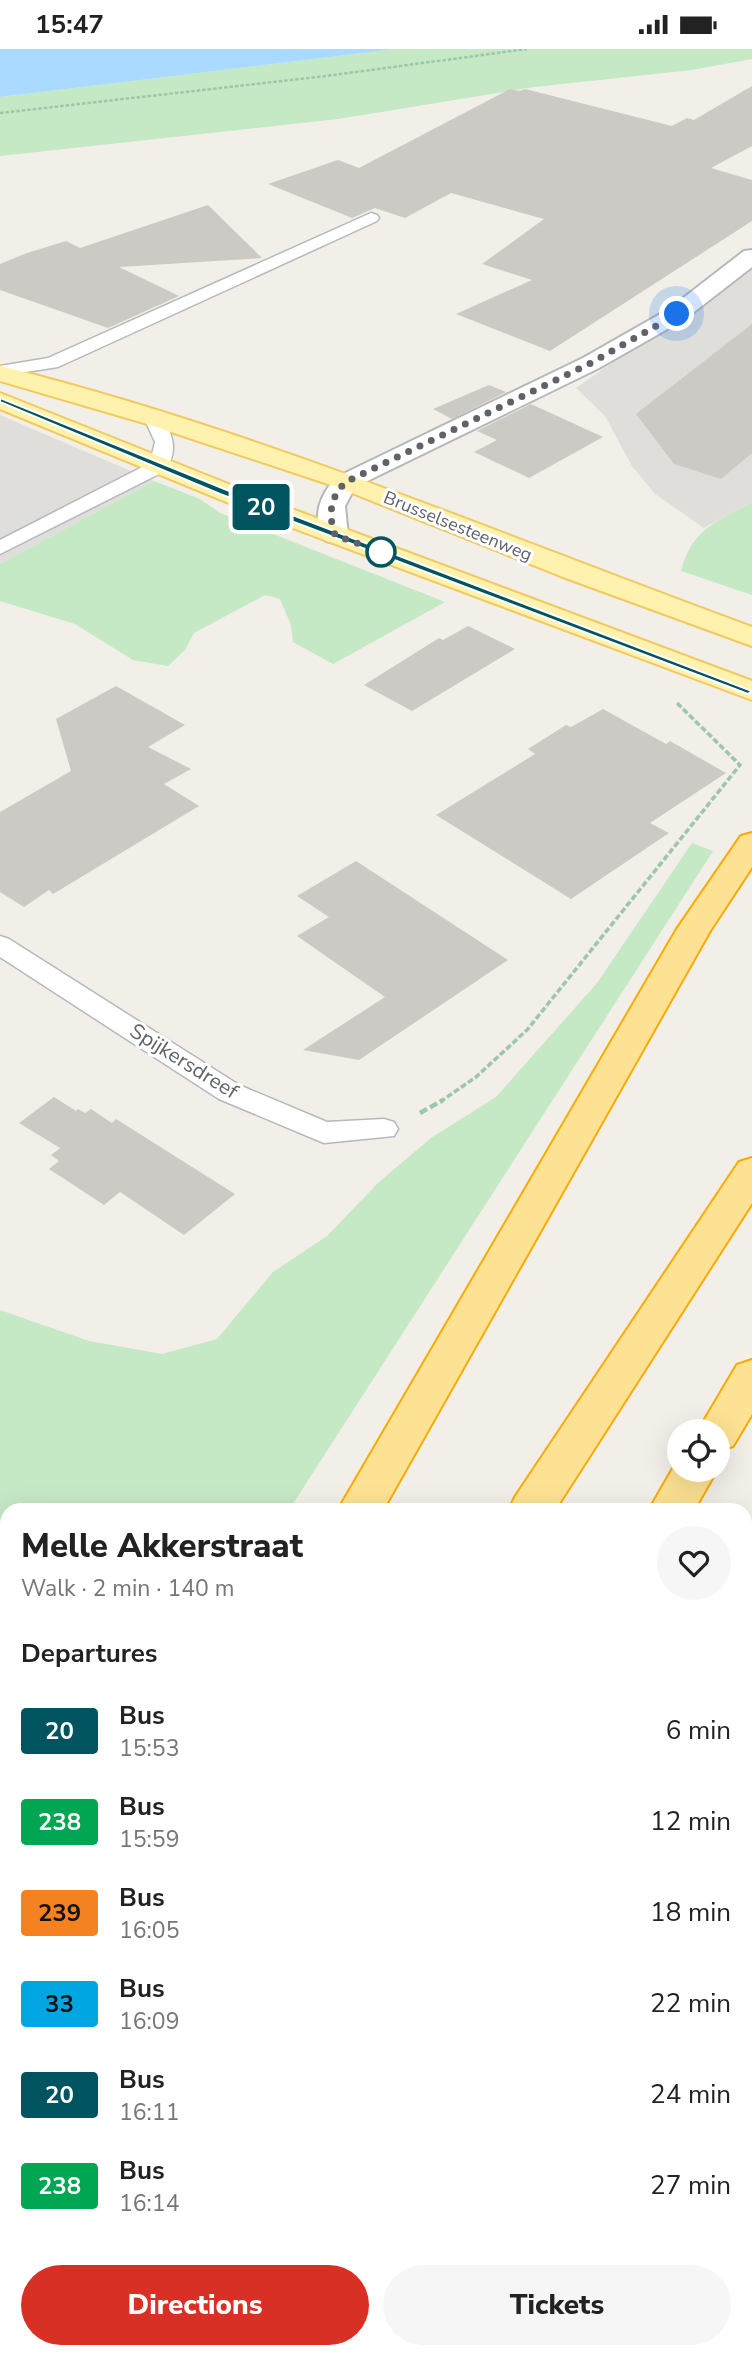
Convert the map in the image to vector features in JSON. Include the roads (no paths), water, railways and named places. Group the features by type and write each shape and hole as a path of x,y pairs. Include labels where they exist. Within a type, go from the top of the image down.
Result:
{"highway":[{"path":"364,1503 694,929 752,843"},
{"path":"536,1503 752,1173"},
{"path":"727,1419 752,1377"},
{"path":"675,1503 688,1482"}],"main road":[{"path":"0,371 153,418 378,507 573,571 752,637"},
{"path":"0,400 55,423 162,459 207,472 270,485"},
{"path":"162,459 303,478 340,490"},
{"path":"162,459 335,535 752,691"},
{"path":"296,490 340,490"}],"street":[{"path":"335,535 331,513 340,490 591,363 677,314 752,256"}],"lane":[{"path":"0,371 52,363 371,218"},
{"path":"0,371 34,348"},
{"path":"0,548 162,459 165,442 153,418"},
{"name":"Spijkersdreef","path":"0,944 229,1092 324,1133 384,1129"}],"water":[{"path":"0,49 395,49 0,97"}]}
